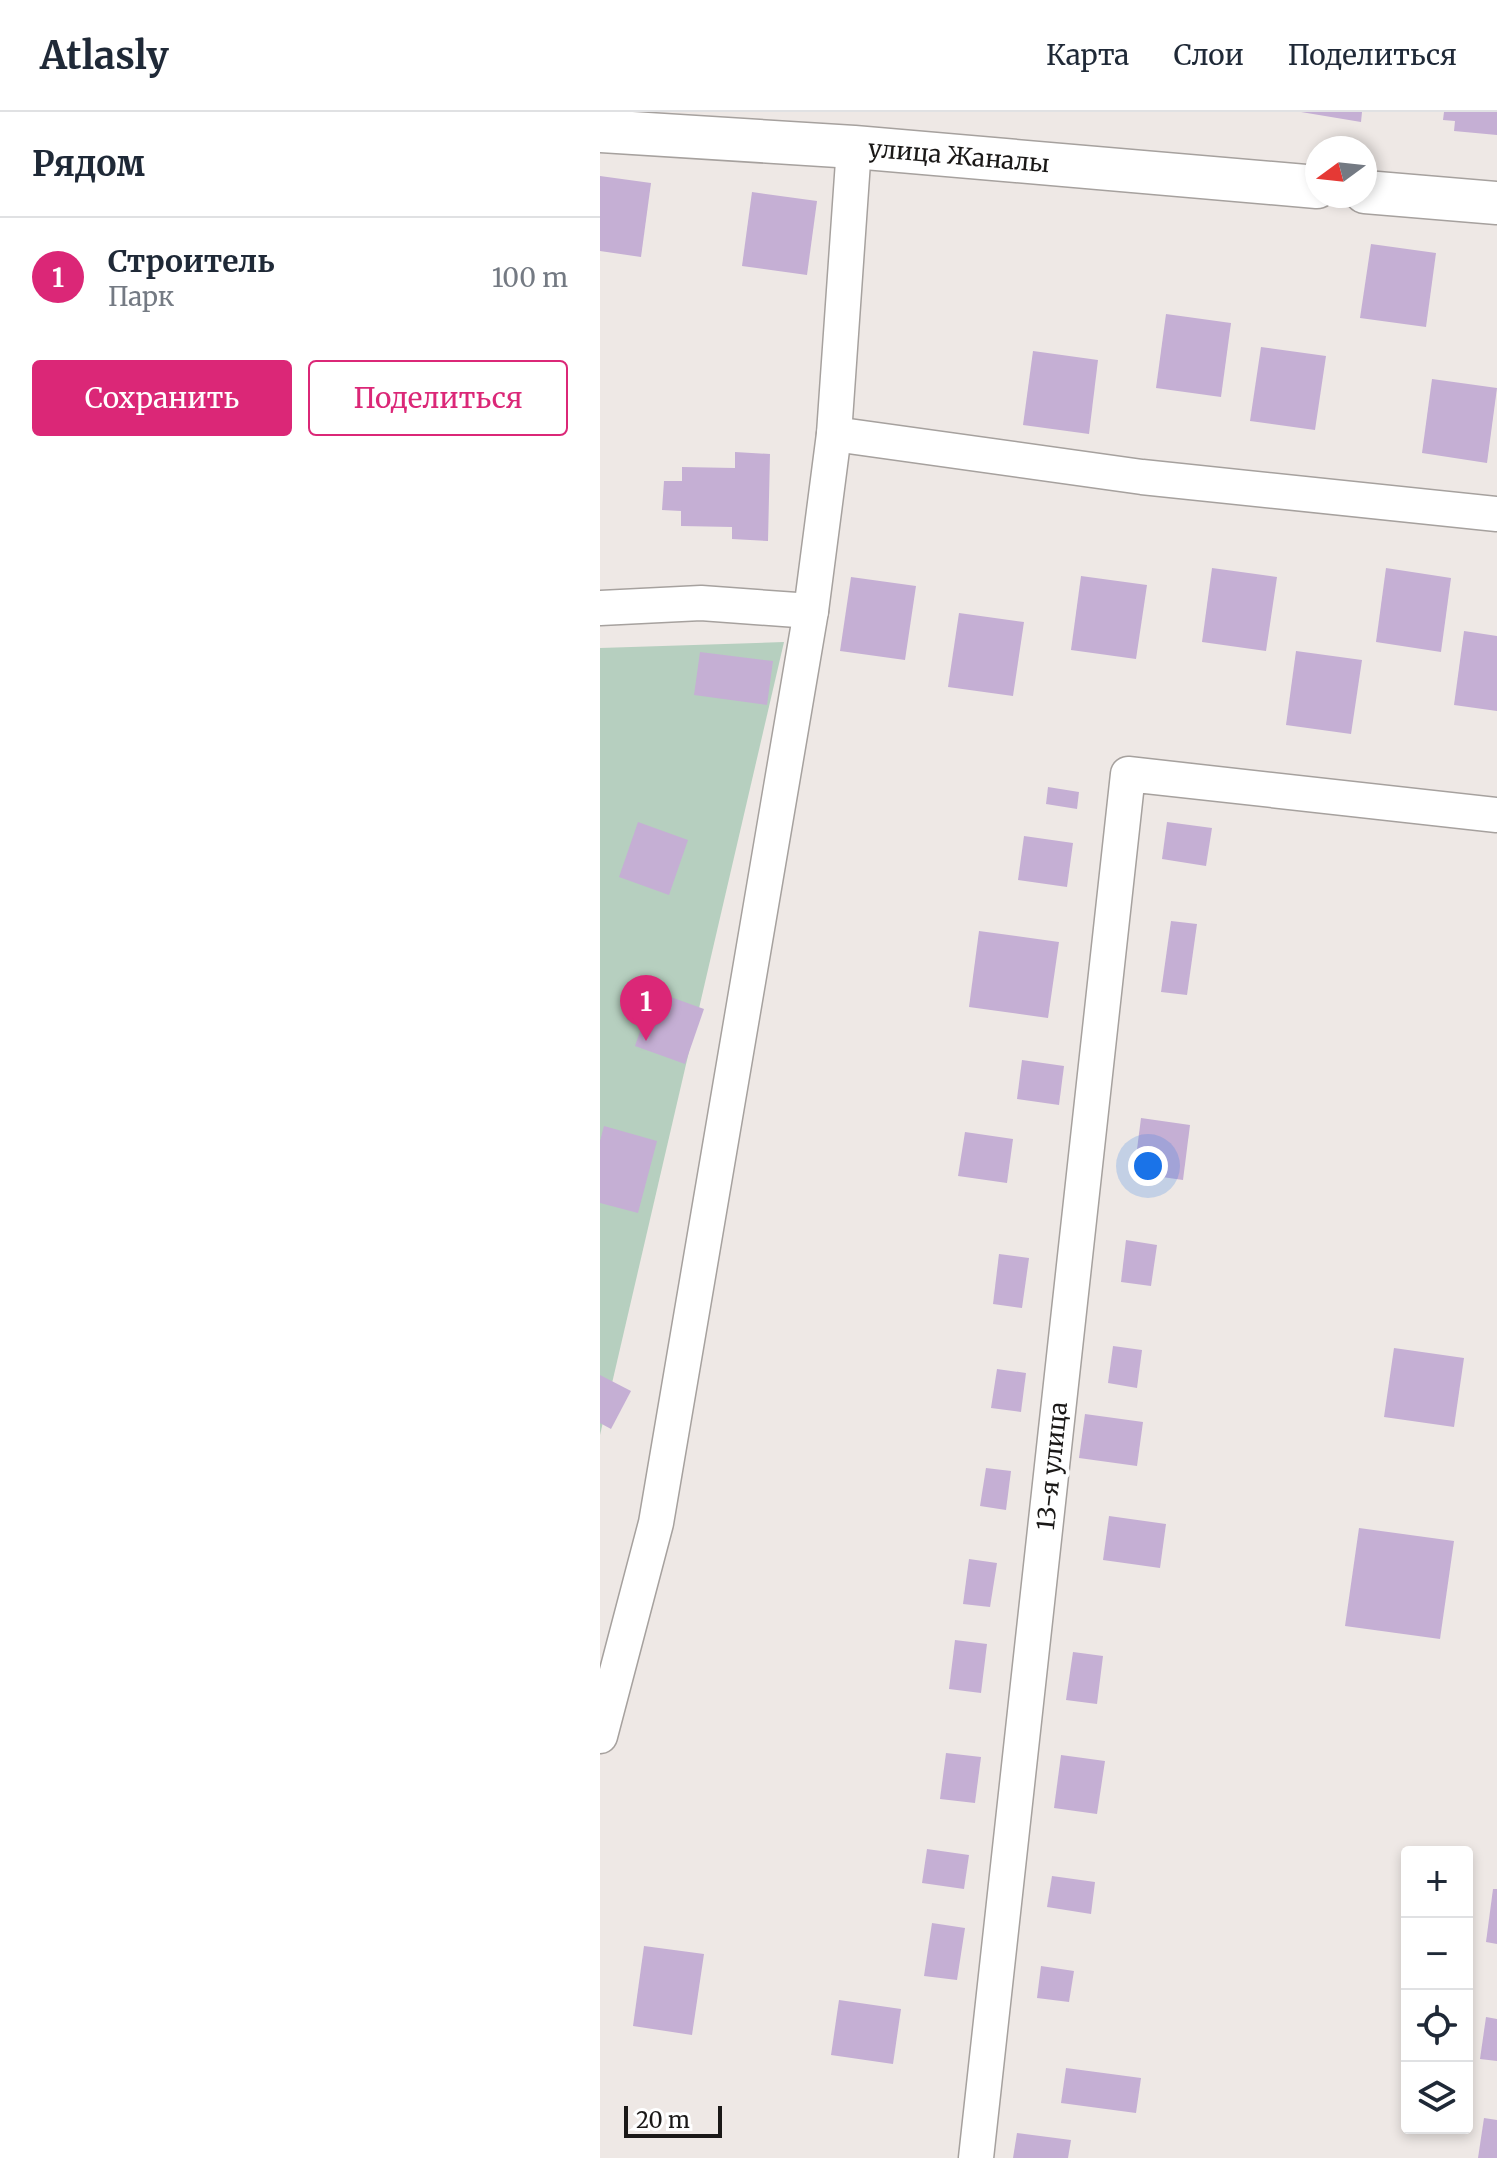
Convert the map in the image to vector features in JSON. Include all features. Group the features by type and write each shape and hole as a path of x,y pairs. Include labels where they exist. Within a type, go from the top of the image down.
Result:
{"street":[{"name":"улица Жаналы","path":"600,131 854,147 1305,186"},
{"path":"600,1736 656,1523 811,611 834,434 854,147"},
{"path":"1377,193 1497,203"},
{"path":"834,434 1142,477 1497,514"},
{"path":"600,608 701,603 811,611"},
{"name":"13-я улица","path":"976,2158 1128,774 1497,815"}],"green space":[{"path":"784,642 600,1435 600,648"}],"building":[{"path":"1301,112 1362,112 1361,122"},
{"path":"1444,112 1497,112 1497,135 1454,131 1455,121 1443,120"},
{"path":"600,176 651,183 641,257 600,251"},
{"path":"752,192 817,201 807,275 742,266"},
{"path":"1371,244 1436,253 1426,327 1360,318"},
{"path":"1166,314 1231,323 1221,397 1156,388"},
{"path":"1261,347 1326,356 1315,430 1250,421"},
{"path":"1033,351 1098,360 1089,434 1023,425"},
{"path":"1432,379 1497,388 1487,463 1422,453"},
{"path":"735,452 770,454 768,541 732,539 732,527 681,526 681,511 662,510 664,481 682,481 682,467 735,468"},
{"path":"1212,568 1277,577 1266,651 1202,642"},
{"path":"1386,568 1451,578 1441,652 1376,642"},
{"path":"1081,576 1147,585 1136,659 1071,650"},
{"path":"851,577 916,586 905,660 840,651"},
{"path":"959,613 1024,622 1013,696 948,687"},
{"path":"1464,631 1497,636 1497,711 1454,705"},
{"path":"1296,651 1362,660 1351,734 1286,725"},
{"path":"700,652 773,661 767,705 694,695"},
{"path":"1048,787 1079,792 1077,809 1046,804"},
{"path":"638,822 688,840 669,895 619,877"},
{"path":"1167,822 1212,828 1206,866 1162,859"},
{"path":"1024,836 1073,843 1067,887 1018,880"},
{"path":"1171,921 1197,924 1187,995 1161,992"},
{"path":"979,931 1059,942 1048,1018 969,1007"},
{"path":"654,991 704,1009 685,1064 635,1046"},
{"path":"1022,1060 1064,1066 1059,1105 1017,1099"},
{"path":"1141,1118 1190,1125 1183,1180 1134,1173"},
{"path":"604,1126 657,1141 638,1213 600,1203 600,1141"},
{"path":"965,1132 1013,1139 1007,1183 958,1176"},
{"path":"1126,1240 1157,1245 1151,1286 1121,1282"},
{"path":"999,1254 1029,1258 1022,1308 993,1304"},
{"path":"1113,1346 1142,1350 1137,1388 1108,1383"},
{"path":"1394,1348 1464,1358 1454,1427 1384,1417"},
{"path":"997,1369 1026,1373 1021,1412 991,1408"},
{"path":"600,1375 631,1391 611,1429 600,1423"},
{"path":"1085,1414 1143,1422 1137,1466 1079,1458"},
{"path":"986,1468 1011,1471 1006,1510 980,1506"},
{"path":"1109,1516 1166,1524 1160,1568 1103,1560"},
{"path":"1359,1528 1454,1541 1440,1639 1345,1626"},
{"path":"969,1559 997,1563 990,1607 963,1604"},
{"path":"955,1640 987,1644 981,1693 949,1689"},
{"path":"1073,1652 1103,1656 1097,1704 1066,1700"},
{"path":"946,1753 981,1757 975,1803 940,1799"},
{"path":"1061,1755 1105,1761 1097,1814 1054,1808"},
{"path":"927,1849 969,1855 964,1889 922,1883"},
{"path":"1052,1876 1095,1882 1091,1914 1047,1907"},
{"path":"1493,1889 1497,1889 1497,1944 1486,1942"},
{"path":"932,1923 965,1928 957,1980 924,1976"},
{"path":"644,1946 704,1954 692,2035 633,2026"},
{"path":"1041,1966 1074,1971 1069,2002 1037,1998"},
{"path":"839,2000 901,2009 893,2064 831,2055"},
{"path":"1486,2017 1497,2019 1497,2061 1480,2059"},
{"path":"1066,2068 1141,2078 1136,2113 1061,2103"},
{"path":"1484,2118 1497,2120 1497,2158 1478,2158"},
{"path":"1017,2133 1071,2140 1068,2158 1013,2158"}],"place":[{"name":"Строитель","path":"646,1041"}]}
